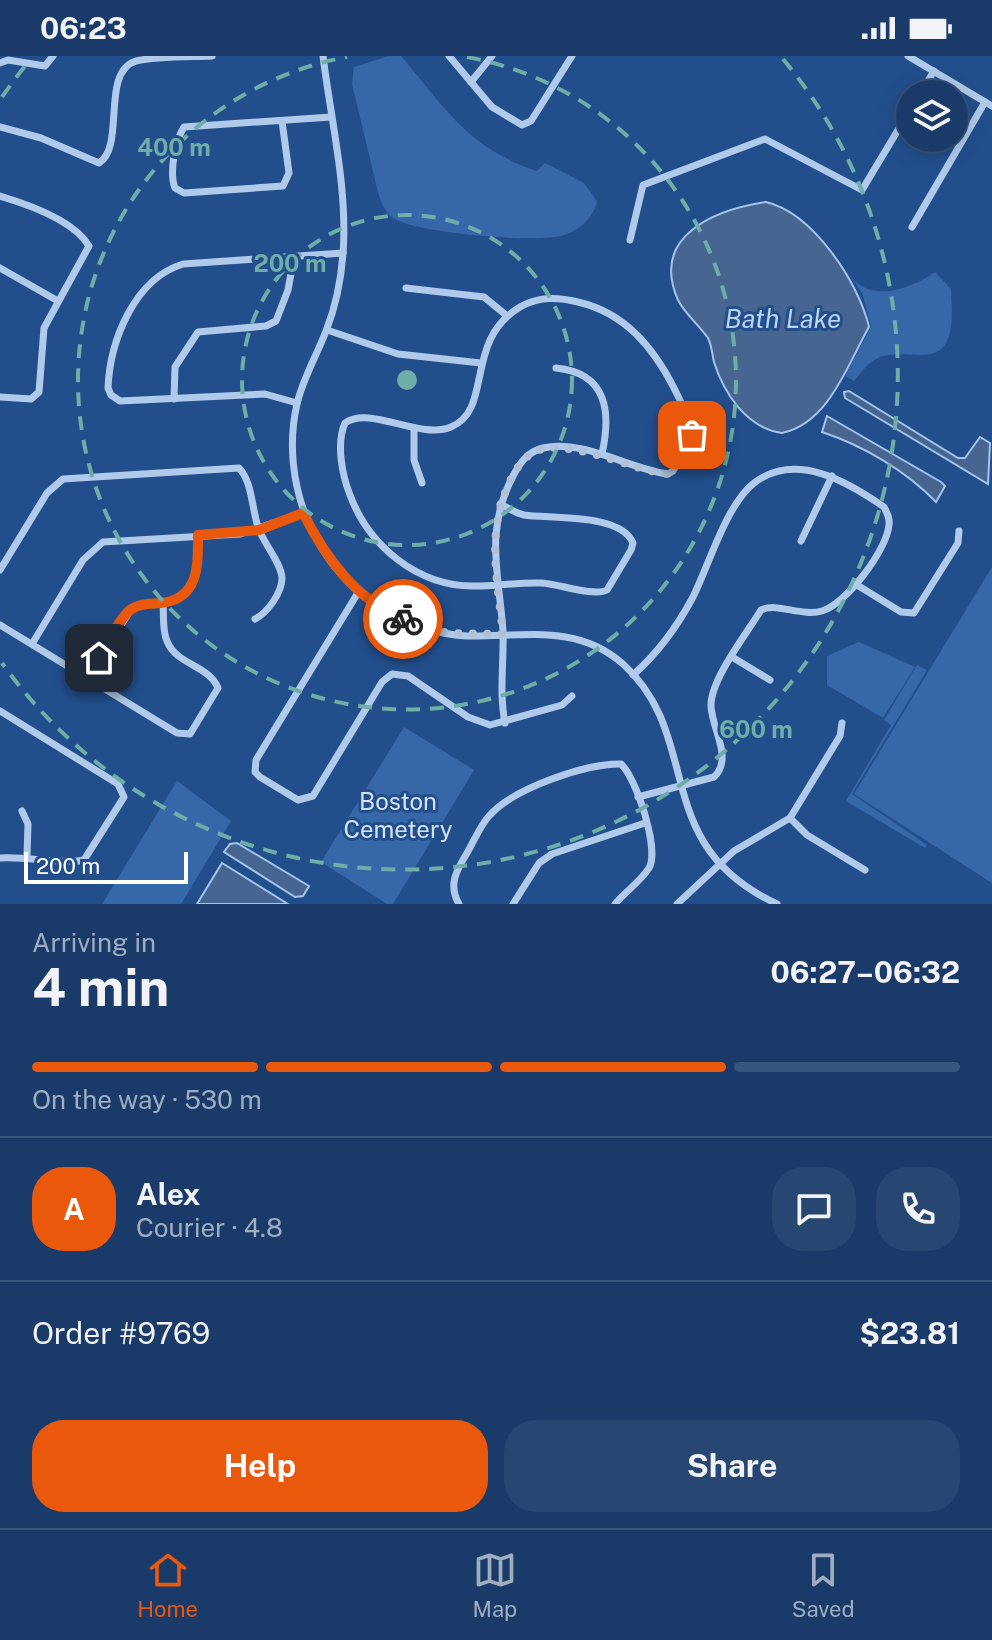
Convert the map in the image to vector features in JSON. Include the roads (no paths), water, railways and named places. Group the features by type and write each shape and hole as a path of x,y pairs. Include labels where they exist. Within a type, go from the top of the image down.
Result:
{"street":[{"path":"0,63 8,60 45,66 53,56"},
{"path":"0,127 41,138 99,163 108,152 119,78 126,66 139,60 212,56"},
{"path":"323,56 343,208 343,253 327,330 297,403 293,467 303,513 329,560 359,591 394,616 431,629 466,636 536,632 583,641 608,653 633,675 660,715 695,829 719,865 748,889 775,904"},
{"path":"449,56 499,113 517,124 527,124 572,56"},
{"path":"471,82 492,56"},
{"path":"908,56 986,103 912,227"},
{"path":"929,80 934,71"},
{"path":"282,121 289,173 283,186 184,193 175,188 172,179 184,127 331,117"},
{"path":"630,240 643,185 765,139 862,190 896,133"},
{"path":"0,196 34,208 78,233 89,246 41,339 39,392 31,399 0,397"},
{"path":"297,403 265,394 120,401 111,395 108,388 113,346 148,285 169,268 183,264 343,253"},
{"path":"174,399 175,367 198,332 266,326 276,321 288,290 294,257"},
{"path":"0,268 58,301"},
{"path":"406,288 484,297 506,315"},
{"path":"500,504 525,515 597,522 626,532 633,543 602,593 542,583 498,584 455,585 418,573 381,546 355,510 341,458 345,423 360,416 414,428 441,430 462,421 478,392 487,341 506,315 528,302 547,297 585,303 637,333 663,367 689,417 692,435 673,471 662,473 602,454 562,448 538,450 520,463 500,504 494,536 498,584 503,634 501,699 505,723"},
{"path":"327,330 398,354 481,363"},
{"path":"556,368 578,373 601,394 608,417 602,454"},
{"path":"414,428 414,460 422,483"},
{"path":"0,570 47,493 63,479 72,476 239,468 246,477 259,530 280,571 281,583 264,614 255,619"},
{"path":"633,675 653,657 685,611 747,490 766,477 818,471 884,507 889,517 887,534 857,585 842,601 819,612 806,614 766,607 732,657 711,697 723,764 714,777 638,797"},
{"path":"801,541 832,476"},
{"path":"32,644 92,549 114,538 259,530 303,513"},
{"path":"857,585 901,612 914,613 958,543 959,531"},
{"path":"87,678 130,611 139,605 163,603 181,597 197,577 198,535"},
{"path":"359,591 256,760 255,772 260,777 298,800 309,800 385,677 392,674 408,676 478,722 505,723 562,705 572,696"},
{"path":"0,625 177,733 190,734 218,688 211,676 181,659 170,648 165,634 163,603"},
{"path":"732,657 770,680"},
{"path":"0,711 124,790 124,797 84,860 75,862 27,856 0,858"},
{"path":"677,904 744,844 790,818 840,736 842,723"},
{"path":"459,904 452,887 455,872 490,815 517,793 597,766 621,764 630,772 653,857 648,869 615,904"},
{"path":"22,811 28,824 27,856"},
{"path":"790,818 807,835 865,870"},
{"path":"513,904 539,863 552,854 645,823"}],"water":[{"name":"Bath Lake","path":"766,202 801,220 817,235 855,290 869,327 824,405 812,418 782,433 769,430 748,417 731,397 718,374 708,338 678,300 672,278 673,259 680,243 692,230 726,212"},
{"path":"849,391 958,458 965,458 980,437 990,443 988,484 845,398 844,392"},
{"path":"827,416 941,482 945,486 936,502 884,461 822,432"},
{"path":"237,843 309,886 303,896 295,897 224,852 230,844"},
{"path":"222,863 288,904 197,904"}],"park label":[{"name":"Boston Cemetery","path":"398,816"}]}
